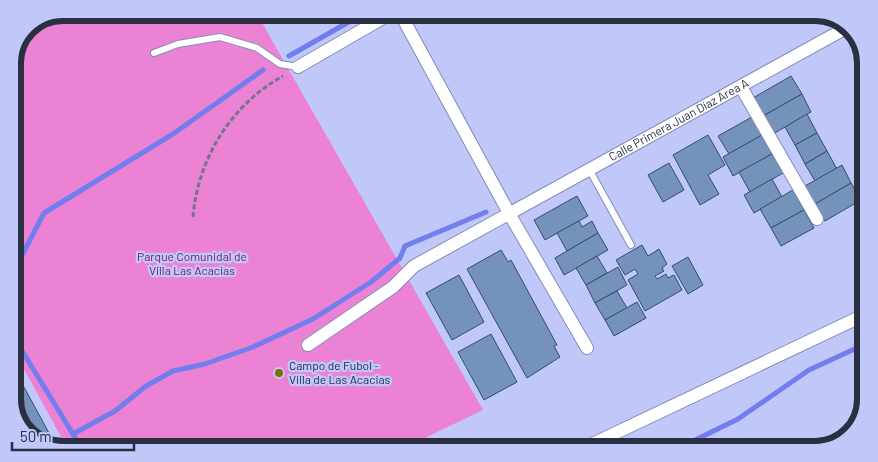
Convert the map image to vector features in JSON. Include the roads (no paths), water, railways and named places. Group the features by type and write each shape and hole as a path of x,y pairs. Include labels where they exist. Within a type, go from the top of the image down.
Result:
{"street":[{"path":"298,67 378,21"},
{"path":"404,21 510,215 587,348"},
{"name":"Calle Primera Juan Díaz Área A","path":"308,345 393,287 414,266 590,171 841,31"},
{"path":"741,87 816,219"},
{"path":"599,441 857,318"}],"lane":[{"path":"154,53 178,44 220,37 257,48 280,64 298,67"},
{"path":"590,171 631,245"}],"waterway":[{"path":"289,56 350,21"},
{"path":"21,257 44,213 173,134 263,70"},
{"path":"73,434 115,411 146,386 173,371 205,364 253,347 313,319 371,282 400,258 405,246 486,212"},
{"path":"693,441 738,419 809,370 857,348"},
{"path":"21,349 77,441"}],"place":[{"name":"Campo de Fubol - Villa de Las Acacias","path":"279,373"}],"park label":[{"name":"Parque Comunidal de Villa Las Acacias","path":"192,264"}]}
